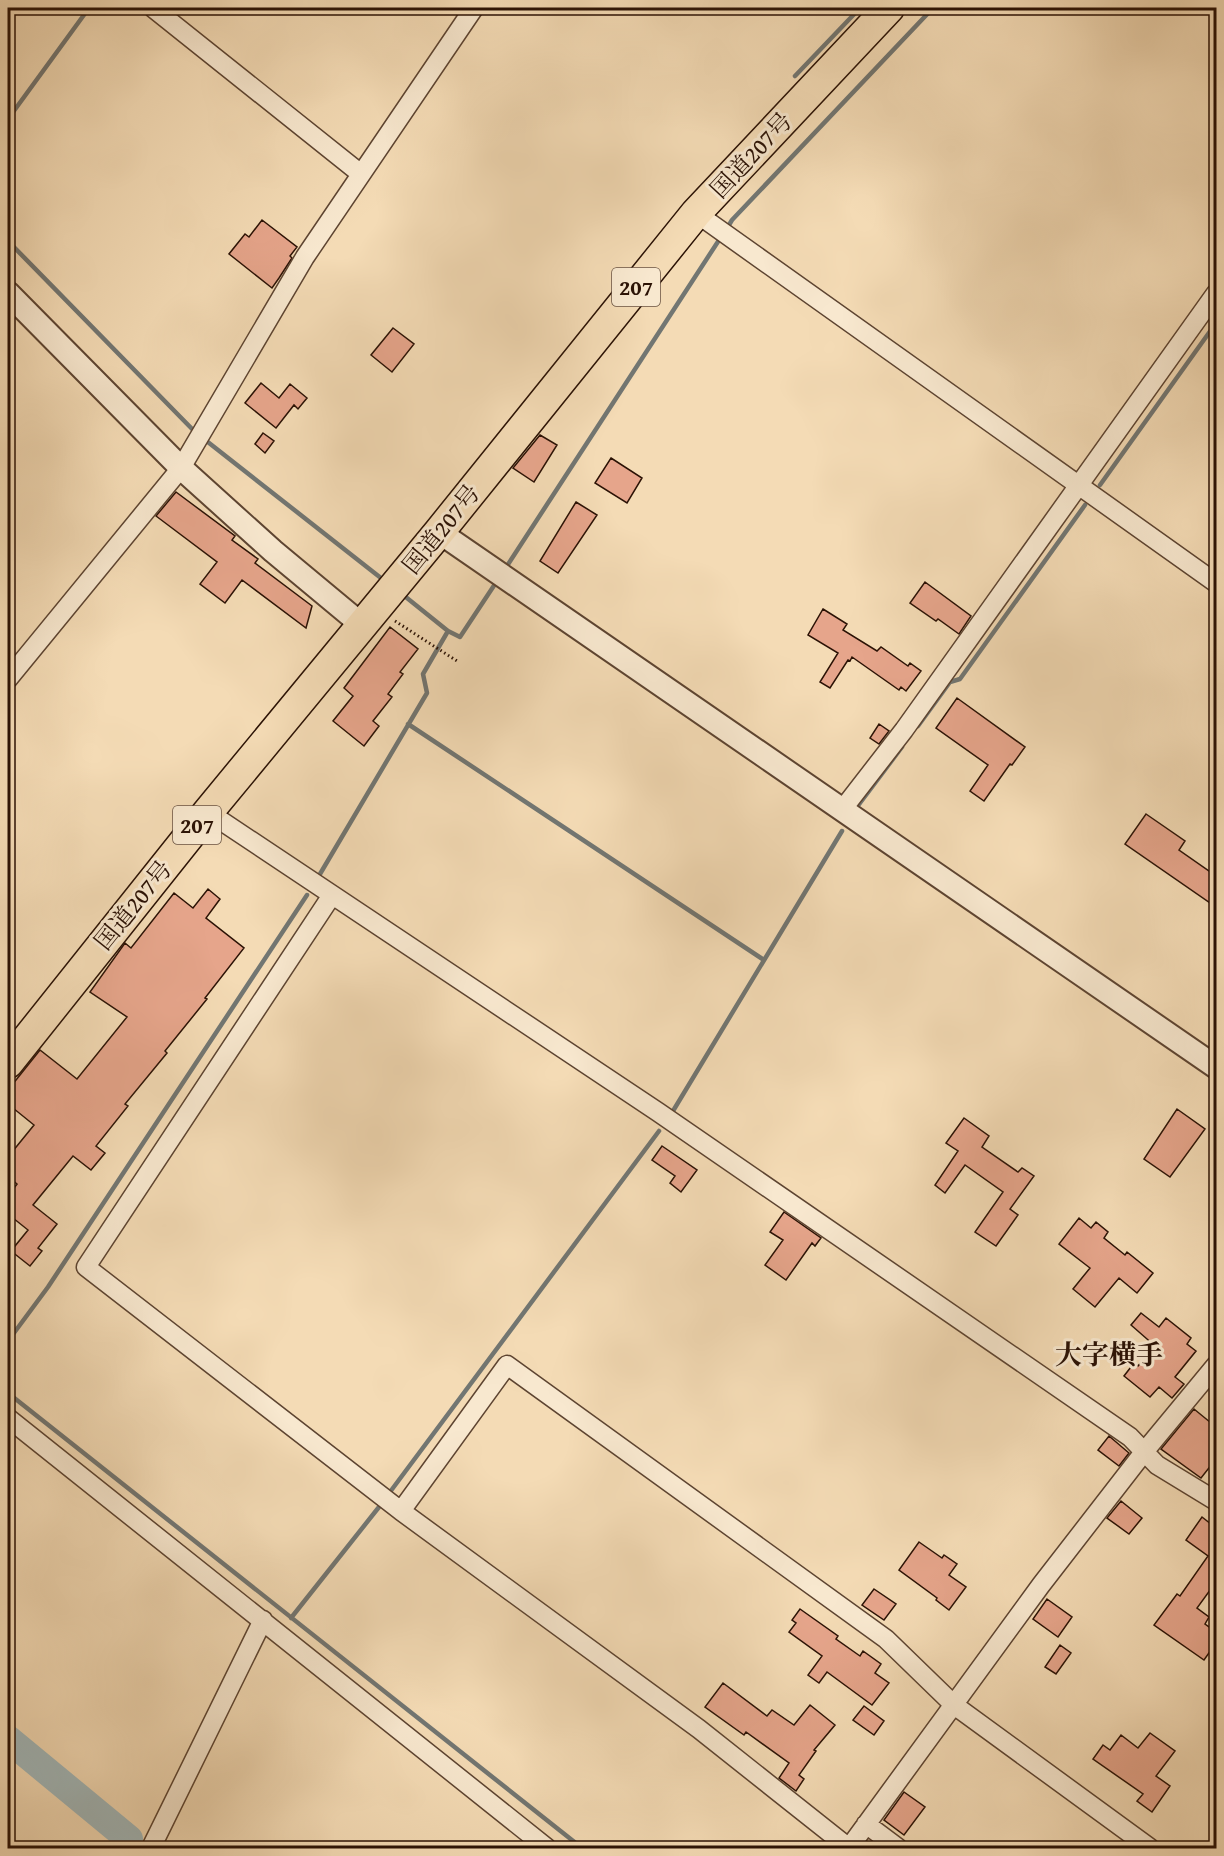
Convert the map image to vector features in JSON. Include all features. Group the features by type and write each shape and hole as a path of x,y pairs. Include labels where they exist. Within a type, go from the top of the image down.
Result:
{"highway":[{"name":"国道207号","path":"8,1063 208,812 439,532 696,213 889,8"}],"street":[{"path":"153,8 361,174"},
{"path":"8,679 181,468 304,257 474,8"},
{"path":"696,213 1216,583"},
{"path":"8,293 181,468 273,551 382,601"},
{"path":"842,810 904,730 1216,293"},
{"path":"439,532 1216,1067"},
{"path":"208,812 658,1112 1121,1430 1157,1465 1216,1501"},
{"path":"332,895 86,1267 401,1511 699,1729 849,1848 1041,1585 1144,1452 1216,1365"},
{"path":"401,1511 507,1365 886,1640 954,1705 1150,1848"},
{"path":"8,1418 547,1848"},
{"path":"151,1848 263,1620"},
{"path":"866,1824 898,1848"}],"path":[{"path":"382,601 431,644 457,661"}],"building":[{"path":"262,220 297,247 272,288 229,254 245,234 249,237"},
{"path":"393,328 414,344 392,372 371,355"},
{"path":"261,383 279,398 290,384 307,398 298,409 294,405 276,428 245,403"},
{"path":"263,433 274,441 265,453 255,444"},
{"path":"540,435 557,445 534,482 513,468"},
{"path":"611,458 642,478 627,503 595,483"},
{"path":"176,492 235,536 232,540 258,559 255,563 312,606 306,628 242,580 225,603 200,584 217,562 156,516"},
{"path":"576,502 597,515 558,573 540,561"},
{"path":"925,582 971,616 959,634 910,603"},
{"path":"823,609 847,624 843,630 877,651 881,647 908,666 910,663 921,671 906,691 901,687 899,690 852,657 830,688 820,682 838,653 808,635"},
{"path":"390,627 418,649 400,672 403,674 388,694 392,697 373,721 379,726 364,746 333,721 353,696 344,688"},
{"path":"957,698 1025,747 984,801 970,791 988,765 936,728"},
{"path":"879,724 889,731 879,744 870,738"},
{"path":"1146,814 1185,841 1179,850 1216,876 1216,907 1125,844"},
{"path":"208,889 220,899 206,918 244,948 165,1051 167,1053 125,1104 128,1106 96,1146 105,1153 91,1170 73,1156 33,1205 57,1224 38,1248 42,1251 30,1266 11,1251 28,1230 8,1214 8,1196 17,1184 8,1176 8,1157 34,1125 8,1104 8,1090 40,1050 77,1079 127,1017 90,992 125,943 131,948 174,893 193,908"},
{"path":"1177,1109 1205,1129 1170,1177 1144,1159"},
{"path":"964,1118 989,1136 982,1147 1018,1172 1022,1168 1034,1176 1010,1209 1018,1215 996,1246 975,1232 1003,1192 965,1165 945,1193 935,1185 958,1151 946,1143"},
{"path":"662,1146 697,1170 681,1192 670,1183 675,1176 652,1160"},
{"path":"784,1212 821,1238 815,1246 812,1243 786,1280 765,1265 783,1240 770,1232"},
{"path":"1079,1218 1091,1228 1096,1222 1108,1232 1104,1238 1125,1255 1127,1252 1153,1273 1137,1293 1119,1278 1095,1307 1073,1289 1090,1268 1059,1244"},
{"path":"1141,1313 1159,1327 1166,1318 1191,1338 1187,1344 1196,1351 1175,1377 1184,1384 1172,1398 1159,1387 1150,1397 1124,1376 1134,1363 1138,1366 1155,1346 1131,1325"},
{"path":"1194,1409 1216,1427 1216,1459 1201,1478 1161,1449"},
{"path":"1109,1436 1129,1453 1119,1466 1098,1450"},
{"path":"1121,1501 1142,1518 1129,1534 1107,1518"},
{"path":"1202,1517 1216,1528 1216,1582 1197,1608 1209,1617 1205,1624 1216,1632 1216,1643 1204,1660 1154,1625 1177,1594 1180,1596 1208,1556 1186,1540"},
{"path":"919,1542 942,1558 944,1555 957,1564 949,1575 966,1587 949,1610 936,1600 937,1598 899,1570"},
{"path":"874,1589 896,1604 884,1620 862,1605"},
{"path":"1047,1599 1072,1617 1058,1637 1033,1619"},
{"path":"800,1609 838,1636 836,1639 860,1656 863,1651 881,1664 875,1673 889,1683 872,1705 827,1672 819,1683 808,1675 822,1656 789,1632 796,1623 792,1620"},
{"path":"1060,1645 1071,1653 1056,1674 1045,1667"},
{"path":"723,1683 767,1716 772,1710 794,1725 810,1705 835,1725 814,1750 816,1751 799,1775 804,1779 796,1791 779,1778 789,1763 746,1732 744,1735 705,1707"},
{"path":"864,1706 884,1721 874,1735 853,1720"},
{"path":"1150,1733 1175,1751 1156,1776 1170,1786 1152,1812 1137,1801 1143,1794 1093,1759 1103,1745 1110,1750 1121,1735 1138,1748"},
{"path":"904,1792 925,1807 904,1835 884,1820"}],"waterway":[{"path":"8,119 89,8"},
{"path":"795,76 860,8"},
{"path":"726,230 732,220 933,8"},
{"path":"505,569 721,237"},
{"path":"8,241 197,434"},
{"path":"1100,485 1216,323"},
{"path":"204,439 386,582"},
{"path":"918,726 950,682 960,679 1085,505"},
{"path":"402,594 448,631 460,637 497,581"},
{"path":"320,874 427,693 423,674 448,631"},
{"path":"408,724 764,960"},
{"path":"857,807 902,747"},
{"path":"673,1111 842,831"},
{"path":"8,1341 48,1287 307,895"},
{"path":"390,1492 659,1131"},
{"path":"8,1393 582,1848"},
{"path":"291,1618 379,1507"},
{"path":"8,1739 129,1839 124,1848"}],"district":[{"name":"大字横手","path":"1109,1354"}]}
